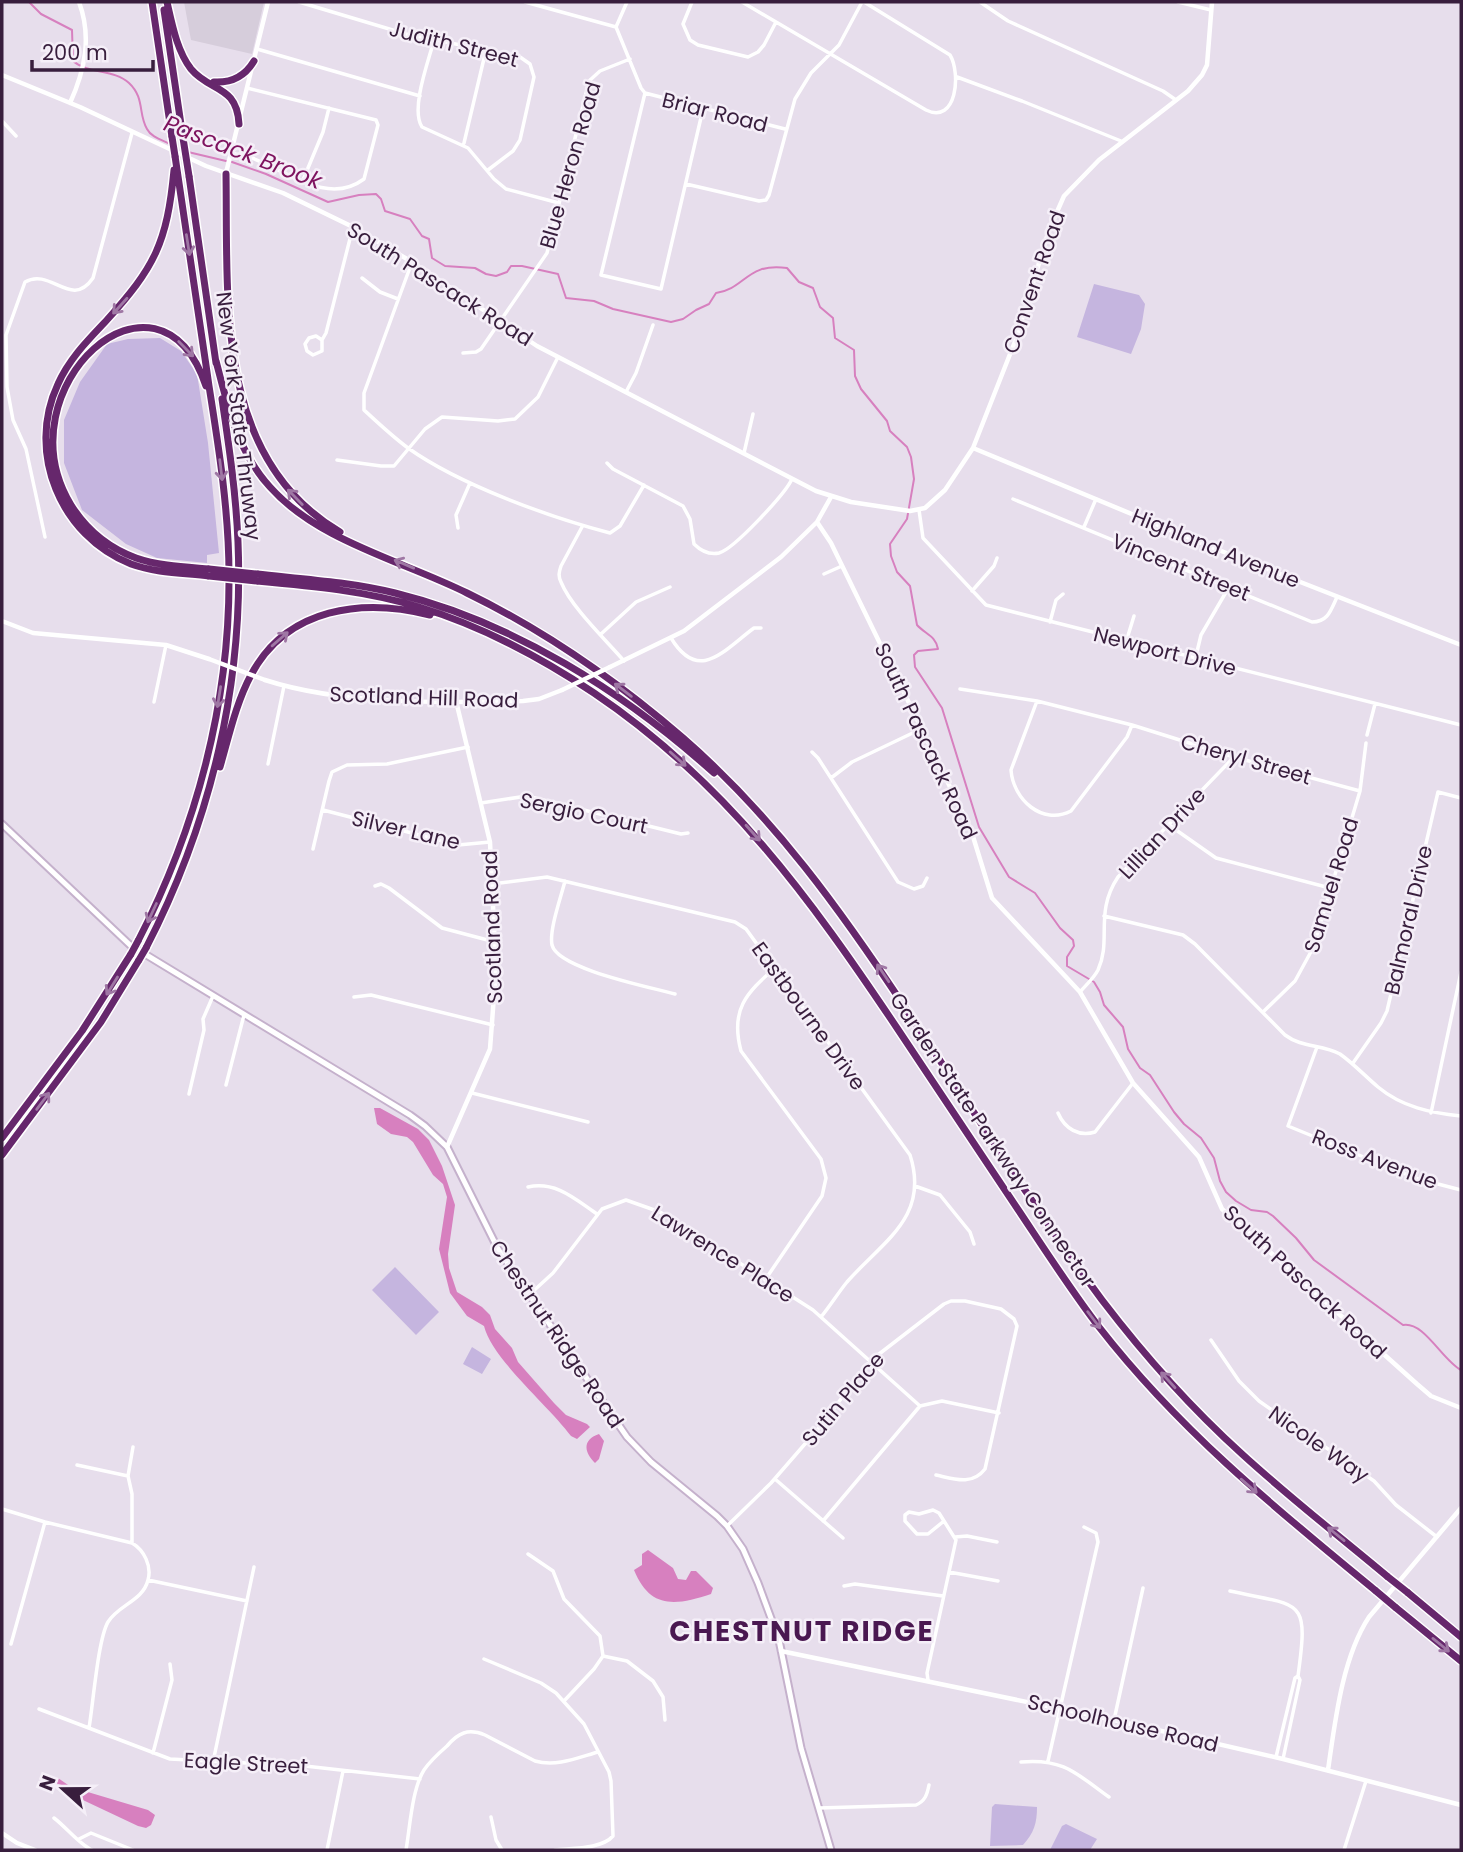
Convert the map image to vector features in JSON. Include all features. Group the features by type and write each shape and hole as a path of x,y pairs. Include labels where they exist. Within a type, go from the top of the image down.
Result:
{"highway":[{"name":"New York State Thruway","path":"2,1138 82,1031 138,941 165,885 188,825 208,755 220,692 227,628 229,559 225,497 152,2"},
{"name":"New York State Thruway","path":"2,1155 101,1022 146,947 173,892 204,811 227,712 239,611 236,512 165,2"},
{"path":"165,2 183,54 191,68 230,96 237,110 239,124"},
{"path":"201,77 218,82 233,80 246,72 254,61"},
{"path":"227,170 231,332 241,393 254,435 272,470 299,501 319,519 371,550"},
{"path":"176,178 169,215 158,249 136,287 77,354 62,376 49,411 46,448 51,477 59,498 75,523 96,544 115,556 142,567 341,583 385,591 442,607 504,633 569,667 632,708 691,753 764,817"},
{"path":"209,573 144,560 118,550 95,534 77,513 63,488 56,468 53,440 58,406 72,373 97,344 123,330 153,330 181,343 197,363 212,405"},
{"path":"216,360 236,431 250,460 262,478 303,517 329,532 485,602 580,659 684,739 764,817"},
{"path":"257,577 390,599 447,616 501,639"},
{"path":"204,811 250,676 274,644 300,624 338,610 380,607 431,615 501,639"},
{"name":"Garden State Parkway Connector","path":"501,639 565,674 638,725 694,773 750,830 793,880 837,939 1062,1276 1120,1353 1173,1414 1220,1460 1461,1661"},
{"name":"Garden State Parkway Connector","path":"764,817 842,914 1075,1262 1137,1344 1181,1394 1243,1456 1461,1637"}],"main road":[{"name":"Chestnut Ridge Road","path":"2,824 122,939 410,1115 447,1147 498,1249 627,1437 651,1462 727,1526 750,1562 781,1651 801,1748 831,1850"}],"street":[{"path":"70,103 85,61 86,26 79,2"},
{"path":"227,170 268,2"},
{"name":"Judith Street","path":"299,2 406,34 526,60 534,70 534,77 517,144 509,154 488,170"},
{"path":"525,2 616,27 627,2"},
{"path":"692,2 683,24 690,40 698,45 739,56 748,57 758,52 776,22"},
{"path":"686,184 759,201 766,200 789,113 802,86 811,73 831,54 839,45 863,2 950,55 957,69 957,77 949,107 944,112 932,113 831,54 776,22 742,2"},
{"path":"980,2 1008,21 1163,91 1176,100"},
{"path":"1178,2 1211,10"},
{"name":"Convent Road","path":"917,510 938,498 973,448 1017,336 1056,210 1074,183 1121,141 1196,84 1207,65 1212,2"},
{"name":"Briar Road","path":"616,27 645,93 785,129"},
{"path":"434,40 416,115 422,127 463,144 474,152 506,189 560,203"},
{"path":"257,49 420,96"},
{"path":"463,144 486,50"},
{"name":"Blue Heron Road","path":"463,353 481,349 550,246 589,81 600,71 630,59"},
{"name":"South Pascack Road","path":"2,75 70,103 132,133 283,193 353,227 412,262 500,323 558,357 831,497"},
{"path":"957,77 1022,100 1121,141"},
{"path":"230,155 251,158 317,187 336,189 359,183 365,177 378,122 247,88"},
{"path":"645,93 601,275 661,289 703,109"},
{"path":"303,180 323,132 329,108"},
{"path":"2,121 16,136"},
{"path":"45,537 26,449 13,420 7,387 6,335 25,282 33,277 40,278 70,291 77,291 88,286 93,278 132,133"},
{"path":"322,340 309,338 305,344 307,351 313,355 320,353 323,347 322,340 326,334 353,227"},
{"path":"412,262 362,402 364,410 409,449 470,483 582,526 610,533 615,530 620,526 643,485"},
{"path":"362,278 380,292 398,299"},
{"path":"626,392 636,373 653,325"},
{"path":"337,460 394,466 425,429 442,417 498,421 514,419 538,397 558,357"},
{"path":"744,453 753,414"},
{"name":"Highland Avenue","path":"973,448 1461,645"},
{"path":"607,463 613,469 683,506 688,512 694,544 706,553 716,554 731,545 781,498 792,479"},
{"path":"458,528 456,515 470,483"},
{"path":"831,497 900,511 917,510"},
{"name":"Scotland Hill Road","path":"4,622 19,629 46,635 166,645 284,686 344,697 456,701 539,699 671,638 781,557 817,522 831,497"},
{"name":"Vincent Street","path":"1013,499 1312,622 1327,617 1337,597"},
{"path":"1084,527 1096,499"},
{"name":"Newport Drive","path":"917,510 923,538 986,606 1461,725"},
{"name":"South Pascack Road","path":"817,522 842,566 971,830 992,898 1080,992 1133,1083 1199,1157 1222,1209 1431,1396 1461,1408"},
{"path":"582,526 561,566 560,580 568,594 624,661"},
{"path":"972,591 994,566 997,558"},
{"path":"824,574 842,566"},
{"path":"601,634 636,602 670,587"},
{"path":"1195,660 1201,635 1229,587"},
{"path":"1050,622 1056,600 1063,594"},
{"path":"1126,642 1134,616"},
{"path":"2,629 4,622"},
{"path":"671,638 684,656 691,661 703,662 715,658 754,628 761,628"},
{"path":"154,702 166,645"},
{"path":"268,764 284,686"},
{"name":"Cheryl Street","path":"960,690 1037,701 1132,724 1234,757 1360,791"},
{"name":"Scotland Road","path":"447,1147 490,1049 496,969 490,842 456,701"},
{"path":"1037,701 1011,769 1012,779 1022,799 1045,815 1063,815 1071,811 1127,737 1132,724"},
{"path":"1367,735 1375,704"},
{"path":"831,778 852,762 922,729"},
{"name":"Samuel Road","path":"1263,1012 1295,981 1306,965 1360,791 1366,743"},
{"path":"313,849 329,780 332,772 338,768 347,765 387,764 468,747"},
{"path":"812,752 898,882 915,889 923,886 927,878"},
{"name":"Lillian Drive","path":"1080,992 1093,978 1101,963 1104,916 1111,889 1118,877 1234,757"},
{"name":"Balmoral Drive","path":"1353,1063 1387,1010 1438,792 1461,798"},
{"name":"Sergio Court","path":"481,803 527,796 681,834 688,833"},
{"name":"Silver Lane","path":"323,810 458,845 490,842"},
{"path":"1169,825 1216,858 1330,888"},
{"name":"Eastbourne Drive","path":"492,884 547,877 735,922 746,929 910,1155 915,1186 914,1200 902,1225 845,1284 821,1317"},
{"path":"565,881 551,938 558,955 575,966 675,994"},
{"path":"375,886 381,884 389,888 442,928 495,942"},
{"path":"1104,916 1183,935 1296,1043 1332,1050 1405,1104 1431,1113 1461,1116"},
{"path":"765,1280 822,1196 826,1178 821,1158 741,1051 739,1043 737,1022 744,999 753,987 775,968"},
{"path":"1431,1113 1461,972"},
{"path":"354,997 371,995 493,1025"},
{"path":"188,1094 204,1030 203,1019 213,996"},
{"path":"226,1085 244,1015"},
{"name":"Ross Avenue","path":"1317,1047 1288,1126 1415,1178 1461,1190"},
{"path":"1058,1113 1069,1128 1086,1135 1096,1132 1133,1083"},
{"path":"472,1093 588,1122"},
{"path":"528,1187 539,1184 557,1187 597,1214 553,1273 529,1295"},
{"path":"915,1186 940,1195 970,1232 974,1244"},
{"name":"Lawrence Place","path":"597,1214 626,1200 660,1212 821,1317 920,1406"},
{"name":"Sutin Place","path":"727,1526 775,1479 818,1429 870,1361 890,1343 951,1301 965,1301 1001,1309 1014,1319 1017,1326 987,1464 982,1474 969,1481 936,1475"},
{"name":"Nicole Way","path":"1211,1340 1240,1381 1259,1401 1374,1481 1396,1505 1437,1538"},
{"path":"823,1521 920,1406 942,1401 999,1413"},
{"path":"132,1543 132,1494 128,1476 133,1447"},
{"path":"77,1465 128,1476"},
{"path":"775,1479 843,1538"},
{"path":"1328,1770 1339,1703 1359,1632 1461,1508"},
{"path":"2,1509 132,1543 146,1558 148,1580 140,1595 113,1615 104,1630 89,1728"},
{"path":"928,1680 955,1537 939,1513 933,1510 919,1514 909,1512 905,1517 914,1532 922,1535 930,1533 944,1521"},
{"path":"11,1644 45,1522"},
{"path":"1048,1761 1098,1542 1096,1533 1084,1527"},
{"path":"955,1537 967,1536 997,1542"},
{"path":"528,1553 553,1571 564,1599 600,1636 603,1656 564,1701"},
{"path":"214,1762 254,1567"},
{"path":"949,1572 998,1581"},
{"path":"148,1580 247,1601"},
{"path":"844,1586 855,1584 943,1596"},
{"path":"1114,1720 1143,1588"},
{"path":"1230,1591 1291,1604 1300,1614 1303,1630 1298,1676 1300,1680 1283,1759"},
{"name":"Schoolhouse Road","path":"781,1651 1114,1720 1328,1770 1461,1805"},
{"path":"603,1656 627,1661 653,1681 663,1698 664,1720"},
{"path":"484,1659 541,1683 564,1701 584,1724 611,1781 613,1836 600,1844 555,1850"},
{"path":"153,1753 172,1680 170,1664"},
{"path":"1276,1758 1295,1678 1298,1676"},
{"name":"Eagle Street","path":"38,1709 170,1759 305,1766 420,1779"},
{"path":"406,1850 424,1769 453,1739 464,1732 485,1734 535,1761 544,1763 565,1761 598,1752"},
{"path":"1021,1762 1048,1761 1072,1769 1109,1797"},
{"path":"327,1850 343,1771"},
{"path":"1345,1850 1366,1781"},
{"path":"819,1808 916,1805 923,1802 929,1785"},
{"path":"491,1817 496,1840 502,1850"},
{"path":"54,1818 92,1850"},
{"path":"2,1833 35,1850"},
{"path":"79,1839 91,1833 134,1850"},
{"path":"15,1850 17,1843"}],"shaded area":[{"path":"184,2 264,2 252,54 191,40"},
{"path":"1094,284 1139,295 1145,304 1141,329 1131,354 1077,337"},
{"path":"160,338 181,351 197,374 208,443 219,553 207,555 207,563 157,558 126,544 82,510 64,463 64,420 80,382 107,344 128,339"},
{"path":"374,1108 380,1108 418,1129 429,1140 442,1166 455,1205 448,1254 449,1268 457,1292 490,1315 495,1329 512,1348 518,1362 554,1403 566,1415 590,1427 577,1439 571,1436 509,1367 489,1339 484,1326 467,1316 450,1293 439,1249 447,1197 443,1184 433,1175 413,1142 407,1137 391,1134 377,1124"},
{"path":"395,1267 439,1312 416,1335 372,1290"},
{"path":"472,1347 491,1359 482,1374 463,1364"},
{"path":"599,1434 604,1441 599,1459 595,1463 586,1447 593,1437"},
{"path":"648,1550 673,1568 678,1579 686,1580 691,1571 696,1571 713,1588 711,1594 675,1602 656,1598 640,1583 634,1570 642,1565 642,1554"},
{"path":"58,1778 71,1787 148,1810 155,1815 151,1825 146,1828 138,1826 68,1793 65,1786 55,1783"},
{"path":"995,1804 1037,1807 1034,1828 1023,1845 990,1846 992,1807"},
{"path":"1066,1824 1097,1839 1090,1850 1050,1850 1062,1826"}],"waterway":[{"name":"Pascack Brook","path":"29,2 41,14 72,30 73,61 86,68 116,75 129,83 137,94 149,132 170,144"},
{"name":"Pascack Brook","path":"188,152 226,161"},
{"name":"Pascack Brook","path":"232,162 328,202 376,194 385,211 410,219 422,236 429,239 432,258 445,266 475,268 496,276 507,272 511,266 558,274 566,298 594,301 613,309 671,322 683,319 709,304 716,293 734,287 763,269 787,268 799,282 813,288 820,307 833,318 835,338 854,350 855,376 861,389 887,421 890,431 907,447 911,457 914,479 907,519 890,544 891,556 897,572 910,586 917,625 933,638 937,645 938,649 918,651 914,655 915,667 942,708 979,827 1009,877 1035,893 1060,928 1073,940 1074,946 1067,957 1067,966 1094,982 1104,1005 1123,1027 1128,1049 1140,1068 1150,1075 1174,1112 1201,1138 1214,1158 1226,1192 1251,1210 1267,1212 1273,1216 1314,1260 1403,1325 1418,1329 1461,1370"}],"district":[{"name":"CHESTNUT RIDGE","path":"802,1631"}]}
